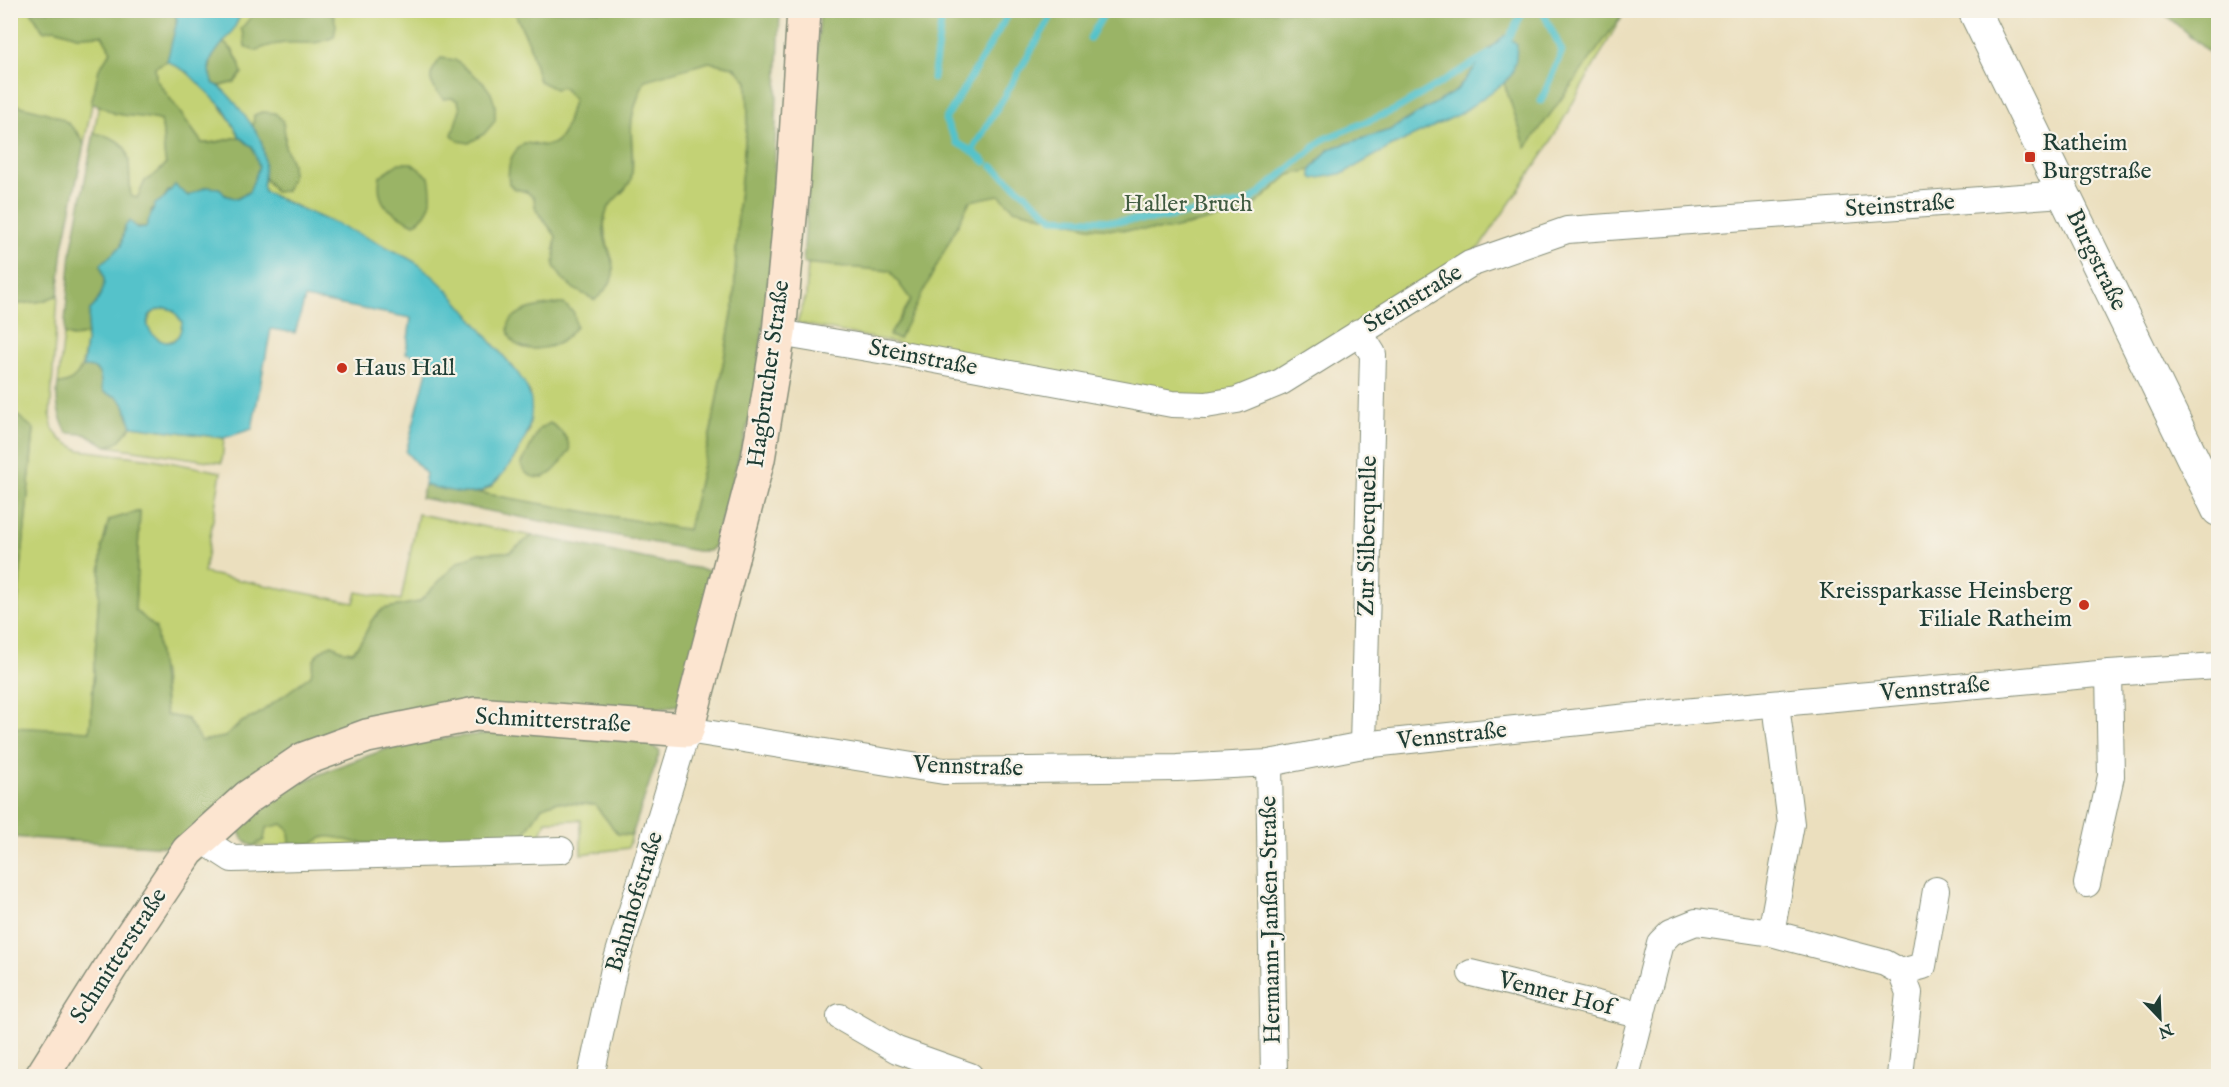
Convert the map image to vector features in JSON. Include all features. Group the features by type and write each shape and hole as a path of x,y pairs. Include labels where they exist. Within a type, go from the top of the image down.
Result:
{"main road":[{"name":"Hagbrucher Straße","path":"687,730 758,459 779,333 793,186 804,10"},
{"name":"Schmitterstraße","path":"42,1077 125,944 188,851 248,797 304,759 367,736 476,714 687,730"}],"street":[{"name":"Burgstraße","path":"1974,10 2218,510"},
{"name":"Steinstraße","path":"779,333 1172,404 1206,405 1237,400 1281,382 1470,264 1567,230 2063,194"},
{"name":"Zur Silberquelle","path":"1359,332 1372,354 1363,745"},
{"name":"Vennstraße","path":"687,730 944,771 1177,768 1269,763 1363,745 1776,704 2109,673 2218,666"},
{"path":"2087,884 2111,776 2109,673"},
{"path":"1771,933 1791,824 1776,704"},
{"name":"Bahnhofstraße","path":"591,1077 614,969 687,730"},
{"name":"Hermann-Janßen-Straße","path":"1269,763 1274,1077"},
{"path":"201,839 232,859 561,850"},
{"path":"1900,1077 1909,993 1901,972 1923,966 1936,890"},
{"name":"Venner Hof","path":"1626,1077 1660,943 1671,932 1696,922 1771,933 1885,963 1901,972"},
{"name":"Venner Hof","path":"1471,973 1641,1015"},
{"path":"840,1017 897,1050 970,1077"}],"green space":[{"path":"260,10 299,14 328,12 333,14 336,25 334,37 312,43 275,44 255,51 245,47 241,29 254,13"},
{"path":"10,11 18,11 14,104 63,119 84,144 63,248 58,295 43,301 11,305"},
{"path":"18,11 31,11 43,31 55,29 77,36 102,35 111,51 99,69 84,144 78,132 14,104"},
{"path":"31,11 175,11 176,30 173,42 167,61 155,67 156,79 202,143 240,137 253,148 260,166 249,192 236,199 206,187 188,196 181,190 168,191 151,210 151,217 146,227 125,226 121,246 101,265 104,277 103,288 98,300 90,310 87,334 78,336 64,334 71,252 94,133 118,141 124,147 128,155 131,196 137,198 145,181 166,164 162,127 161,121 117,114 91,104 99,69 111,51 102,35 77,36 55,29 43,31"},
{"path":"242,11 514,11 529,43 539,81 562,87 574,99 566,126 559,139 548,146 533,143 513,188 527,192 534,198 536,210 556,236 554,250 613,262 605,231 605,215 613,200 631,179 632,119 645,79 709,62 734,67 747,80 748,114 738,208 734,303 712,426 688,530 481,493 492,486 505,471 529,431 530,393 513,367 492,343 394,251 265,192 264,177 275,192 292,164 285,146 285,134 254,116 253,129 220,86 235,82 240,64 232,49 223,42 237,23"},
{"path":"514,11 780,11 771,259 754,403 714,546 709,551 697,551 421,498 424,485 688,530 712,426 734,303 738,208 748,114 747,81 734,67 709,62 645,80 632,119 631,179 611,204 605,216 605,240 612,259 612,278 607,288 595,300 574,289 562,278 554,266 556,236 536,210 534,198 527,192 513,188 509,184 509,166 515,152 524,143 546,145 560,138 574,99 562,87 555,89 539,81 529,43"},
{"name":"Haller Bruch","path":"820,11 1625,11 1526,148 1504,83 1512,74 1490,49 1456,91 1390,130 1329,149 1311,170 1289,175 1248,211 1168,230 1127,230 1089,227 1014,209 999,195 970,201 899,339 889,336 911,300 890,271 803,263"},
{"name":"Haller Bruch","path":"823,11 1625,11 1546,150 1480,247 1274,381 1202,404 797,323 806,296"},
{"path":"2161,11 2218,11 2218,60"},
{"path":"223,42 235,56 242,73 235,82 220,86 214,84 210,67 213,57"},
{"path":"441,58 455,60 483,82 491,93 495,105 495,121 484,134 469,143 459,141 452,135 460,109 458,101 452,98 443,99 432,83 431,74"},
{"path":"167,61 190,74 210,93 240,137 202,143 156,79 155,66"},
{"path":"99,104 115,114 146,116 161,121 166,164 145,181 137,199 131,197 129,163 124,148 118,141 94,133"},
{"path":"262,112 275,113 283,121 285,146 292,164 292,178 286,191 275,192 264,177 261,141 253,129 254,115"},
{"path":"399,163 411,163 429,177 430,204 425,214 414,224 386,207 380,194 380,176"},
{"path":"58,295 50,417 53,429 60,439 79,450 153,459 221,472 204,573 354,603 357,592 401,600 418,514 532,536 510,552 479,553 458,562 419,602 383,609 372,620 353,652 344,651 332,645 314,660 312,675 257,715 242,722 225,737 201,741 187,719 166,715 163,673 135,610 140,511 109,520 102,547 90,732 11,727 11,677 34,430 11,410 10,305 43,301"},
{"path":"564,304 574,313 576,327 562,341 546,348 535,349 517,345 508,329 514,317 528,309"},
{"path":"165,308 177,313 182,325 177,337 165,342 153,337 148,325 153,313"},
{"path":"64,334 72,337 87,334 78,373 67,383 58,384"},
{"path":"83,367 96,370 104,392 117,397 125,406 132,426 117,443 107,446 85,434 67,433 64,427 57,404 58,384 70,381"},
{"path":"11,410 34,429 11,677"},
{"path":"550,423 563,434 570,450 559,465 546,476 534,477 526,473 521,465 539,429"},
{"path":"132,426 224,438 222,463 107,446 117,443"},
{"path":"140,511 135,610 156,628 166,715 187,719 201,741 225,737 242,722 257,715 311,675 314,660 322,650 332,645 344,651 353,652 372,620 383,609 419,602 458,562 479,553 510,552 532,536 714,571 686,704 645,710 409,719 170,847 11,837 10,727 90,731 102,547 109,520"},
{"path":"552,732 647,743 660,751 632,835 618,834 595,805 556,802 542,807 524,834 511,839 367,843 325,837 313,844 290,844 289,830 282,824 266,828 264,840 253,846 244,840 238,829 237,825 281,791 337,767 403,743 492,733"},
{"path":"556,802 595,805 618,834 632,835 628,848 581,854 581,820 546,821 542,832 526,843 253,846 264,840 265,828 282,824 289,830 291,844 331,835 367,844 390,841 430,842 524,834 542,807"}],"water":[{"path":"175,11 242,11 233,31 215,53 209,70 214,84 233,100 261,141 265,192 380,244 418,264 458,302 528,389 531,413 525,437 513,460 493,484 475,493 424,485 426,474 406,452 430,360 406,353 411,318 305,298 295,333 271,329 252,429 224,438 132,426 125,406 117,397 107,394 102,389 99,373 91,368 83,367 90,310 98,300 104,283 101,264 121,246 125,226 130,221 137,228 146,227 155,204 163,199 175,185 188,196 206,187 219,188 225,195 237,199 249,192 259,167 253,148 240,137 224,109 187,72 167,61 177,21","holes":["166,308 173,310 182,322 178,336 171,341 163,341 154,336 149,328 148,320 153,313"]},
{"path":"1505,35 1517,44 1512,74 1504,83 1460,114 1392,146 1344,173 1314,179 1311,176 1311,170 1329,149 1390,130 1456,91 1490,49"}],"waterway":[{"path":"933,78 943,10"},
{"path":"972,151 957,143 945,120 1011,10"},
{"path":"985,162 972,151 1055,10"},
{"path":"1090,38 1106,10"},
{"path":"1503,45 1524,10"},
{"path":"1541,101 1562,51 1542,10"},
{"path":"992,166 1053,218 1115,221 1157,219 1249,202 1324,139 1395,110 1489,54"}],"place":[{"name":"Ratheim Burgstraße","path":"2030,157"},
{"name":"Haus Hall","path":"342,368"},
{"name":"Kreissparkasse Heinsberg Filiale Ratheim","path":"2084,605"}]}
